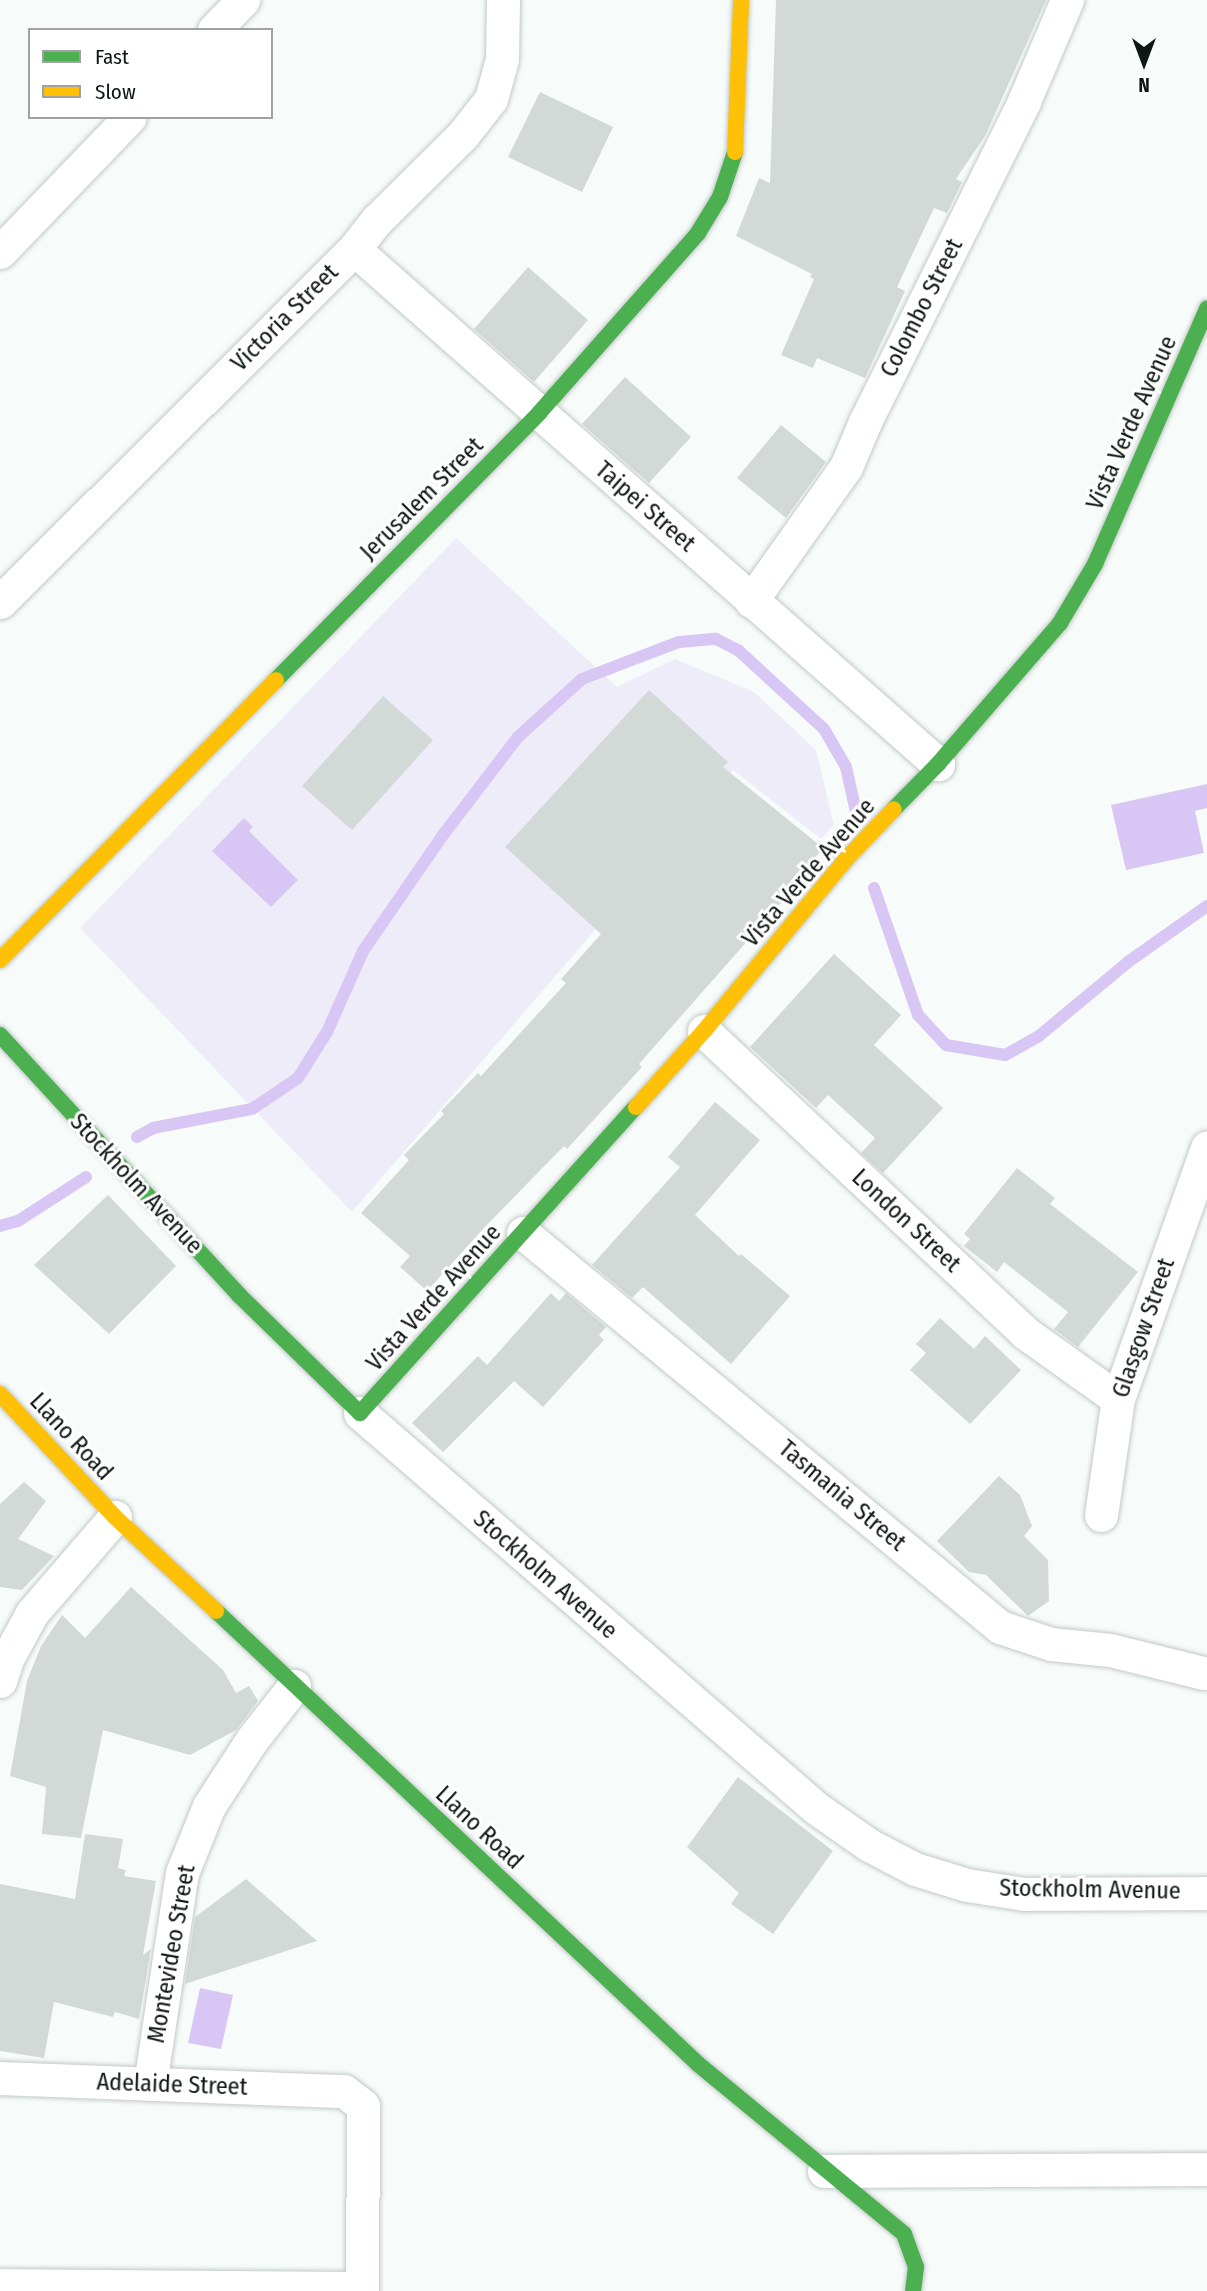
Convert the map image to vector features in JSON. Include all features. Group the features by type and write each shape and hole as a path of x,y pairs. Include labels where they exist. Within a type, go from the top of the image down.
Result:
{"street":[{"path":"216,28 243,0"},
{"name":"Victoria Street","path":"0,602 354,249 377,220 462,136 491,99 502,59 503,0"},
{"name":"Jerusalem Street","path":"0,960 538,413 698,233 720,197 735,153 741,0"},
{"name":"Colombo Street","path":"751,601 846,467 865,422 1024,101 1067,0"},
{"path":"0,252 128,119"},
{"name":"Taipei Street","path":"354,249 938,764"},
{"name":"Vista Verde Avenue","path":"360,1413 704,1031 848,857 938,764 1034,654 1080,593 1207,309"},
{"name":"London Street","path":"704,1031 1024,1332 1118,1399"},
{"name":"Stockholm Avenue","path":"0,1035 239,1295 360,1413 805,1799 869,1845 915,1869 967,1885 1024,1894 1207,1893"},
{"name":"Glasgow Street","path":"1101,1515 1118,1399 1207,1147"},
{"name":"Tasmania Street","path":"523,1233 1000,1626 1051,1644 1110,1650 1203,1673"},
{"name":"Llano Road","path":"0,1394 115,1517 698,2064 746,2101 824,2171 904,2234 916,2267 913,2291"},
{"path":"0,1681 8,1657 32,1613 115,1517"},
{"name":"Montevideo Street","path":"150,2084 182,1873 209,1806 251,1741 294,1686"},
{"name":"Adelaide Street","path":"0,2078 344,2091 363,2106 362,2290"},
{"path":"824,2171 1207,2169"},
{"path":"0,2285 362,2290"}],"shaded area":[{"path":"456,538 617,687 675,659 754,692 816,750 834,825 821,839 733,770 352,1212 80,928"},
{"path":"1207,784 1207,808 1195,811 1204,853 1126,870 1111,805"},
{"path":"244,818 253,827 249,831 298,880 271,907 212,851"},
{"path":"200,1988 233,1995 221,2049 188,2043"}],"building":[{"path":"776,0 1046,0 985,136 956,179 962,182 947,213 934,208 897,287 905,291 865,378 817,358 813,368 781,355 814,279 810,277 812,274 736,236 759,178 770,183"},
{"path":"540,92 613,127 582,192 508,157"},
{"path":"528,267 588,320 534,382 474,329"},
{"path":"625,377 691,437 649,483 582,424"},
{"path":"781,425 826,462 786,518 737,478"},
{"path":"649,690 728,762 723,767 823,848 784,896 786,897 639,1064 642,1067 567,1149 564,1146 427,1291 400,1267 410,1256 361,1213 409,1160 404,1155 444,1114 441,1111 478,1073 481,1076 566,983 561,979 601,934 505,847"},
{"path":"383,696 433,740 352,830 302,786"},
{"path":"834,954 901,1015 874,1045 943,1108 883,1173 861,1153 875,1138 828,1095 816,1108 750,1047"},
{"path":"715,1102 760,1140 695,1215 739,1256 741,1254 790,1296 731,1364 643,1287 632,1298 592,1265 680,1167 668,1157"},
{"path":"1017,1168 1055,1198 1050,1204 1138,1272 1078,1347 1054,1329 1068,1312 1004,1262 997,1272 964,1246 970,1239 964,1234"},
{"path":"108,1195 176,1266 109,1334 34,1265"},
{"path":"551,1293 559,1301 566,1293 606,1327 599,1335 604,1340 543,1407 514,1381 443,1452 412,1423 478,1356 487,1365"},
{"path":"940,1318 974,1349 985,1336 1021,1370 970,1424 910,1370 926,1353 916,1344"},
{"path":"999,1476 1020,1495 1032,1526 1024,1536 1048,1560 1049,1601 1028,1616 986,1575 969,1572 937,1541"},
{"path":"24,1482 46,1501 18,1539 54,1556 22,1590 0,1587 0,1504"},
{"path":"131,1587 223,1670 236,1693 249,1686 258,1701 236,1730 190,1755 103,1730 81,1838 42,1834 46,1787 10,1776 27,1681 41,1646 62,1615 85,1638"},
{"path":"738,1777 833,1851 773,1934 731,1904 739,1893 687,1847"},
{"path":"85,1834 123,1839 118,1868 126,1870 124,1876 156,1881 143,1955 151,1949 139,2019 115,2012 113,2017 54,2002 44,2058 0,2051 0,1884 75,1899"},
{"path":"246,1879 317,1941 185,1984 195,1917"}],"waterway":[{"path":"137,1137 153,1128 252,1109 298,1078 327,1032 363,951 443,835 518,737 582,679 679,642 716,639 738,650 824,729 846,767 856,812"},
{"path":"874,888 918,1015 946,1045 1005,1055 1039,1036 1128,962 1207,906"},
{"path":"0,1226 18,1221 86,1177"}],"traffic: fast":[{"path":"276,680 539,413 698,233 720,197 735,152"},
{"path":"894,809 938,764 1060,623 1095,564 1207,309"},
{"path":"0,1035 239,1295 360,1413 636,1107"},
{"path":"216,1611 698,2064 904,2234 916,2267 913,2291"}],"traffic: slow":[{"path":"735,152 741,0"},
{"path":"0,960 276,680"},
{"path":"636,1107 704,1031 848,857 894,809"},
{"path":"0,1394 115,1517 216,1611"}]}
